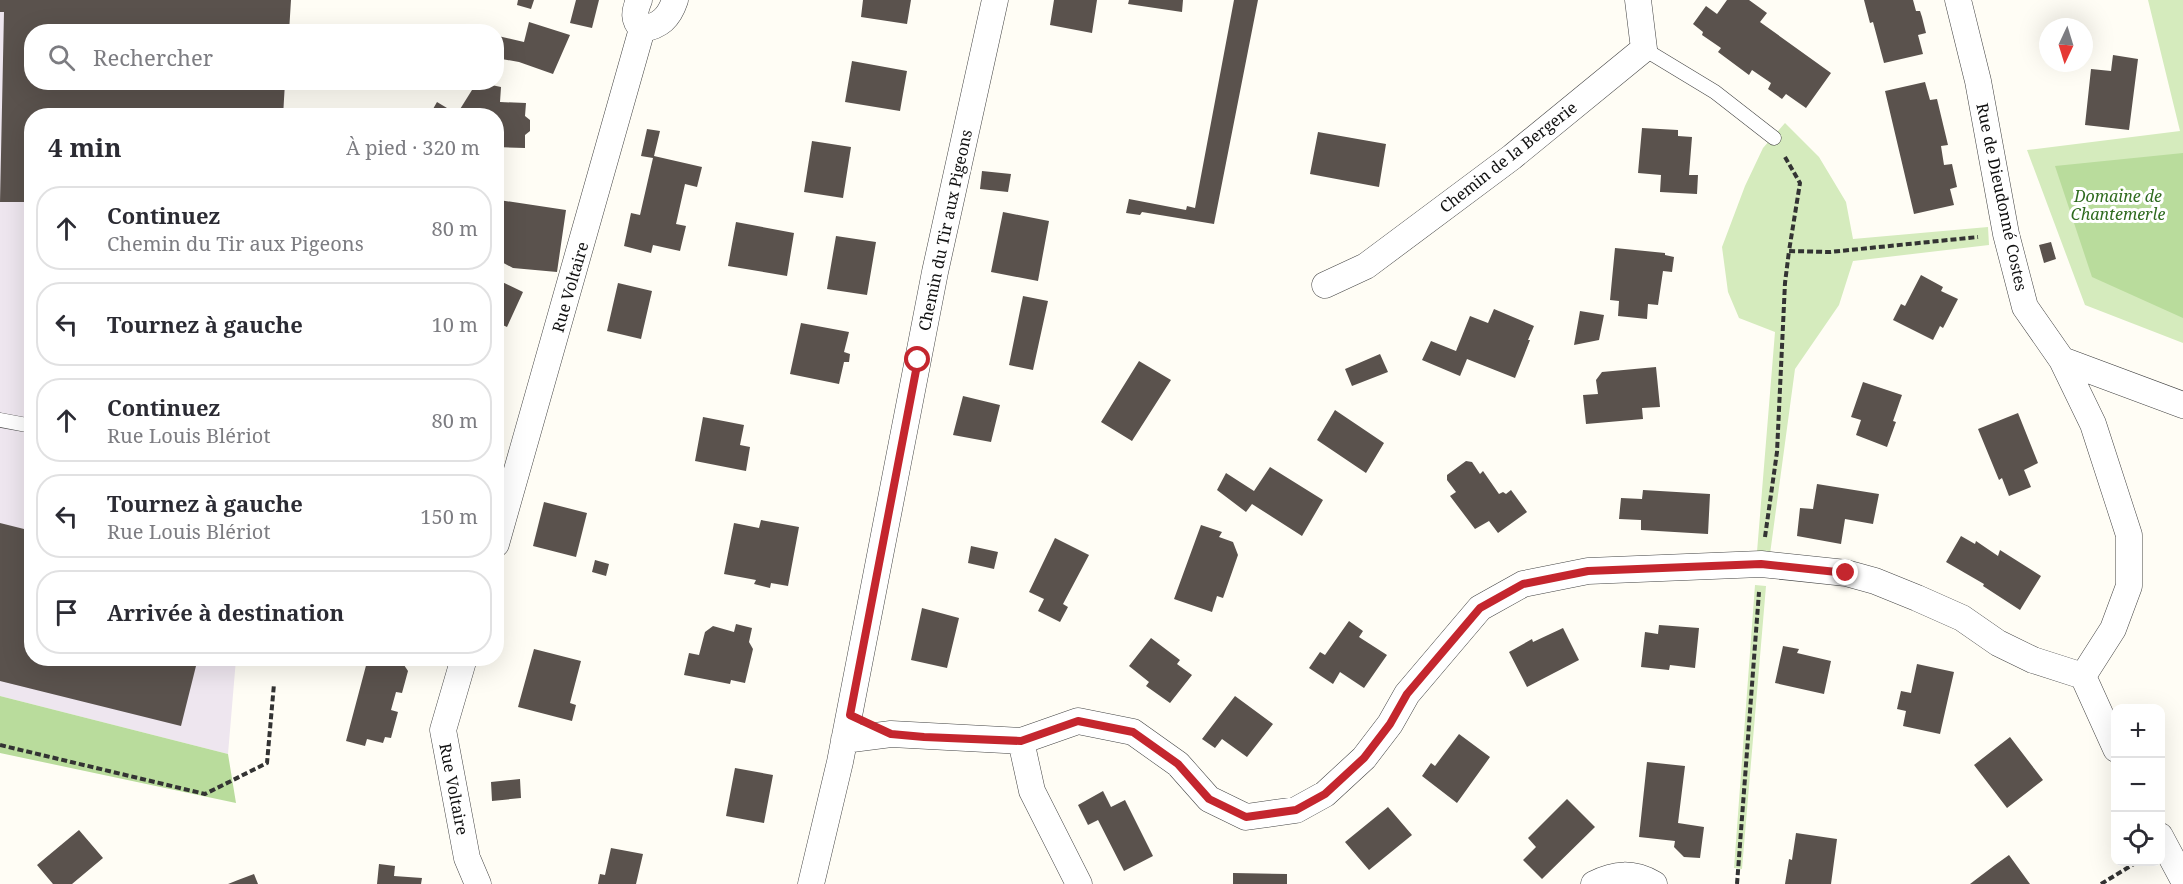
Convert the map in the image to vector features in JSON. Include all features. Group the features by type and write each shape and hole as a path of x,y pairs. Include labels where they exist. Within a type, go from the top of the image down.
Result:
{"street":[{"path":"639,0 634,13 637,24 642,29 656,26 666,18 675,0"},
{"name":"Chemin du Tir aux Pigeons","path":"810,884 850,715 935,272 995,0"},
{"path":"1638,0 1644,49"},
{"name":"Rue de Dieudonné Costes","path":"1958,0 1978,81 2006,234 2025,307 2062,360 2093,423 2129,535 2128,586 2113,629 2083,676"},
{"name":"Rue Voltaire","path":"504,516 642,29"},
{"name":"Chemin de la Bergerie","path":"1325,285 1366,266 1512,157 1644,49"},
{"path":"2062,360 2183,405"},
{"path":"844,740 891,734 1021,741 1078,721 1133,732 1178,764 1209,799 1246,817 1296,810 1325,794 1364,758 1390,724 1407,694 1480,608 1523,584 1588,571 1761,564 1846,573 1875,581 1962,618 1998,643 2033,660 2083,676 2111,740"},
{"name":"Rue Voltaire","path":"462,666 443,730 467,858 478,884"},
{"path":"850,715 891,734"},
{"path":"1021,741 1032,791 1078,884"},
{"path":"2165,845 2183,879"},
{"path":"1594,884 1608,877 1625,874 1642,877 1654,884"}],"lane":[{"path":"1644,49 1715,92 1774,138"},
{"path":"0,420 24,424"}],"path":[{"path":"1737,884 1761,564 1777,452 1785,283 1800,183 1774,138"},
{"path":"1789,251 1830,252 1984,236"},
{"path":"0,745 205,794 267,763 274,684"},
{"path":"2101,884 2129,866"}],"shaded area":[{"path":"0,0 24,24 24,90 285,90 283,108 24,108 24,666 235,666 228,754 0,696"}],"green space":[{"name":"Domaine de Chantemerle","path":"2148,0 2183,0 2183,343 2085,305 2027,150 2180,131"},
{"path":"1785,123 1819,157 1846,202 1853,239 1988,227 1989,245 1853,261 1839,305 1795,369 1770,554 1757,552 1775,332 1739,318 1728,292 1722,247 1745,186 1763,148"},
{"path":"2183,153 2183,318 2092,277 2055,166"},
{"path":"1755,585 1766,586 1742,869 1734,868"},
{"path":"0,696 228,754 236,803 0,753"}],"building":[{"path":"0,0 291,0 290,24 24,24 24,90 285,90 283,108 24,108 24,202 0,202 4,12 0,12"},
{"path":"518,0 534,0 531,9 517,5"},
{"path":"576,0 599,0 592,28 570,23"},
{"path":"863,0 911,0 907,24 861,17"},
{"path":"1054,0 1097,0 1092,33 1050,25"},
{"path":"1129,0 1183,0 1182,12 1128,4"},
{"path":"1234,0 1258,0 1214,224 1142,212 1140,215 1126,213 1129,199 1186,210 1187,206 1195,208"},
{"path":"1727,0 1749,0 1767,13 1760,22 1831,73 1806,108 1786,94 1782,99 1768,89 1771,83 1752,70 1749,75 1718,52 1721,48 1702,35 1703,32 1693,24 1706,6 1717,14"},
{"path":"1864,0 1913,0 1916,11 1920,11 1926,33 1918,35 1923,54 1884,63 1873,22 1870,23"},
{"path":"529,22 570,35 553,74 504,59 504,37 524,42"},
{"path":"2113,55 2138,59 2129,130 2085,125 2091,72 2093,69 2111,71"},
{"path":"852,61 907,71 900,111 845,102"},
{"path":"1925,82 1930,100 1937,99 1948,145 1941,146 1944,165 1952,164 1957,187 1950,189 1954,205 1914,214 1885,91"},
{"path":"472,90 501,90 500,102 526,103 525,116 530,120 530,131 525,135 525,148 504,147 504,108 461,108"},
{"path":"437,102 447,108 434,108"},
{"path":"1642,128 1678,130 1678,136 1692,137 1689,175 1698,175 1697,194 1660,192 1661,175 1638,173"},
{"path":"647,129 660,131 654,156 702,167 697,187 685,184 676,224 686,226 680,251 653,245 651,253 624,246 631,213 640,215 653,158 641,156"},
{"path":"1318,132 1386,144 1379,187 1310,174"},
{"path":"812,141 851,147 843,198 804,192"},
{"path":"982,171 1011,174 1008,192 980,189"},
{"path":"504,201 566,210 557,272 513,268 504,263"},
{"path":"1003,212 1049,221 1038,281 991,272"},
{"path":"736,222 794,233 787,276 728,266"},
{"path":"836,236 876,242 867,295 827,289"},
{"path":"2051,242 2056,259 2044,263 2039,245"},
{"path":"1615,248 1665,253 1665,255 1674,257 1672,272 1663,271 1658,305 1648,304 1647,319 1618,316 1619,301 1610,300"},
{"path":"1921,275 1943,287 1941,291 1958,299 1943,328 1940,326 1933,340 1893,320 1901,304 1905,306"},
{"path":"504,283 523,292 507,327 504,326"},
{"path":"618,283 652,291 641,339 607,331"},
{"path":"1023,296 1048,301 1033,370 1009,365"},
{"path":"1494,309 1534,326 1515,378 1467,359 1460,376 1422,360 1431,341 1456,351 1470,316 1488,323"},
{"path":"1580,311 1604,315 1599,340 1574,345"},
{"path":"801,323 849,332 844,352 850,354 849,362 844,362 839,384 790,374"},
{"path":"1380,354 1388,372 1352,386 1345,369"},
{"path":"1139,361 1171,380 1132,441 1101,422"},
{"path":"1656,367 1660,407 1642,408 1643,419 1586,424 1583,395 1598,394 1596,380 1602,372"},
{"path":"1863,382 1902,395 1887,447 1856,435 1861,420 1851,417"},
{"path":"963,396 1000,405 991,442 953,435"},
{"path":"1335,410 1384,443 1366,473 1317,440"},
{"path":"2018,413 2038,463 2024,470 2031,487 2009,496 2002,478 1999,480 1978,429"},
{"path":"703,417 744,425 740,445 750,447 746,471 695,461"},
{"path":"1466,461 1472,462 1480,474 1483,471 1499,494 1503,492 1506,494 1511,490 1527,512 1498,533 1489,521 1475,529 1450,496 1456,492 1447,480 1447,475"},
{"path":"1270,467 1323,500 1302,536 1252,504 1246,512 1217,490 1226,473 1254,491"},
{"path":"1817,484 1879,494 1873,524 1845,519 1841,544 1797,536 1800,508 1813,509"},
{"path":"1643,490 1710,494 1708,534 1641,530 1641,520 1619,519 1621,498 1642,499"},
{"path":"544,502 587,513 576,557 533,546"},
{"path":"761,520 799,527 788,586 771,583 770,588 754,584 756,580 724,574 734,523 759,528"},
{"path":"0,523 24,529 24,666 196,666 181,726 0,681"},
{"path":"1201,525 1222,532 1219,537 1233,542 1238,555 1223,598 1217,596 1212,612 1174,599"},
{"path":"1961,536 1975,544 1976,541 1998,556 2000,550 2041,576 2020,610 1983,586 1984,584 1946,562"},
{"path":"1055,538 1089,555 1063,604 1068,607 1060,622 1038,611 1044,599 1029,592"},
{"path":"971,546 998,552 994,569 968,563"},
{"path":"595,560 609,564 606,576 592,572"},
{"path":"922,608 959,618 947,668 911,660"},
{"path":"1349,621 1363,631 1359,637 1387,655 1364,688 1340,672 1333,684 1309,668 1320,652 1325,655"},
{"path":"736,624 752,628 749,642 753,649 745,683 731,680 730,684 684,675 689,653 699,655 705,632 713,626 734,632"},
{"path":"1659,625 1699,628 1695,668 1670,665 1669,670 1641,667 1645,632 1658,634"},
{"path":"1563,628 1579,660 1527,687 1509,652 1532,639 1533,642"},
{"path":"1151,638 1180,660 1177,664 1192,675 1170,703 1146,686 1149,682 1129,666"},
{"path":"1783,646 1799,649 1797,653 1831,661 1824,694 1775,683"},
{"path":"534,649 581,661 570,703 576,705 572,721 518,707"},
{"path":"1917,664 1954,672 1940,734 1903,726 1906,711 1897,709 1901,691 1911,693"},
{"path":"366,666 405,666 408,671 402,693 396,692 391,710 398,712 391,738 385,737 383,743 367,739 365,746 346,741"},
{"path":"1235,696 1273,724 1247,757 1222,739 1215,748 1202,739"},
{"path":"1459,734 1490,757 1457,803 1422,776 1431,763 1435,766"},
{"path":"2010,737 2043,780 2007,808 1974,765"},
{"path":"1647,762 1685,766 1678,823 1704,827 1700,858 1684,857 1674,847 1675,841 1639,837"},
{"path":"735,768 773,775 764,823 726,816"},
{"path":"520,779 521,798 492,801 491,782"},
{"path":"1103,791 1111,807 1125,800 1153,856 1124,871 1098,820 1088,825 1078,805"},
{"path":"1567,799 1595,827 1542,879 1523,860 1536,847 1528,838"},
{"path":"1388,807 1412,835 1369,870 1345,842"},
{"path":"79,830 103,858 72,884 53,884 37,865"},
{"path":"1796,833 1837,839 1831,884 1785,884"},
{"path":"611,848 643,854 636,884 598,884 600,874 605,875"},
{"path":"2009,855 2030,884 1970,884 1995,865"},
{"path":"379,864 395,866 394,876 422,878 421,884 377,884"},
{"path":"1233,873 1287,874 1287,884 1233,884"},
{"path":"254,874 258,884 228,884 238,880"}],"route":[{"path":"918,360 850,715 891,734 990,741 1021,741 1078,721 1133,732 1178,764 1209,799 1246,817 1296,810 1325,794 1364,758 1390,724 1407,694 1480,608 1523,584 1588,571 1761,564 1846,573"}]}
